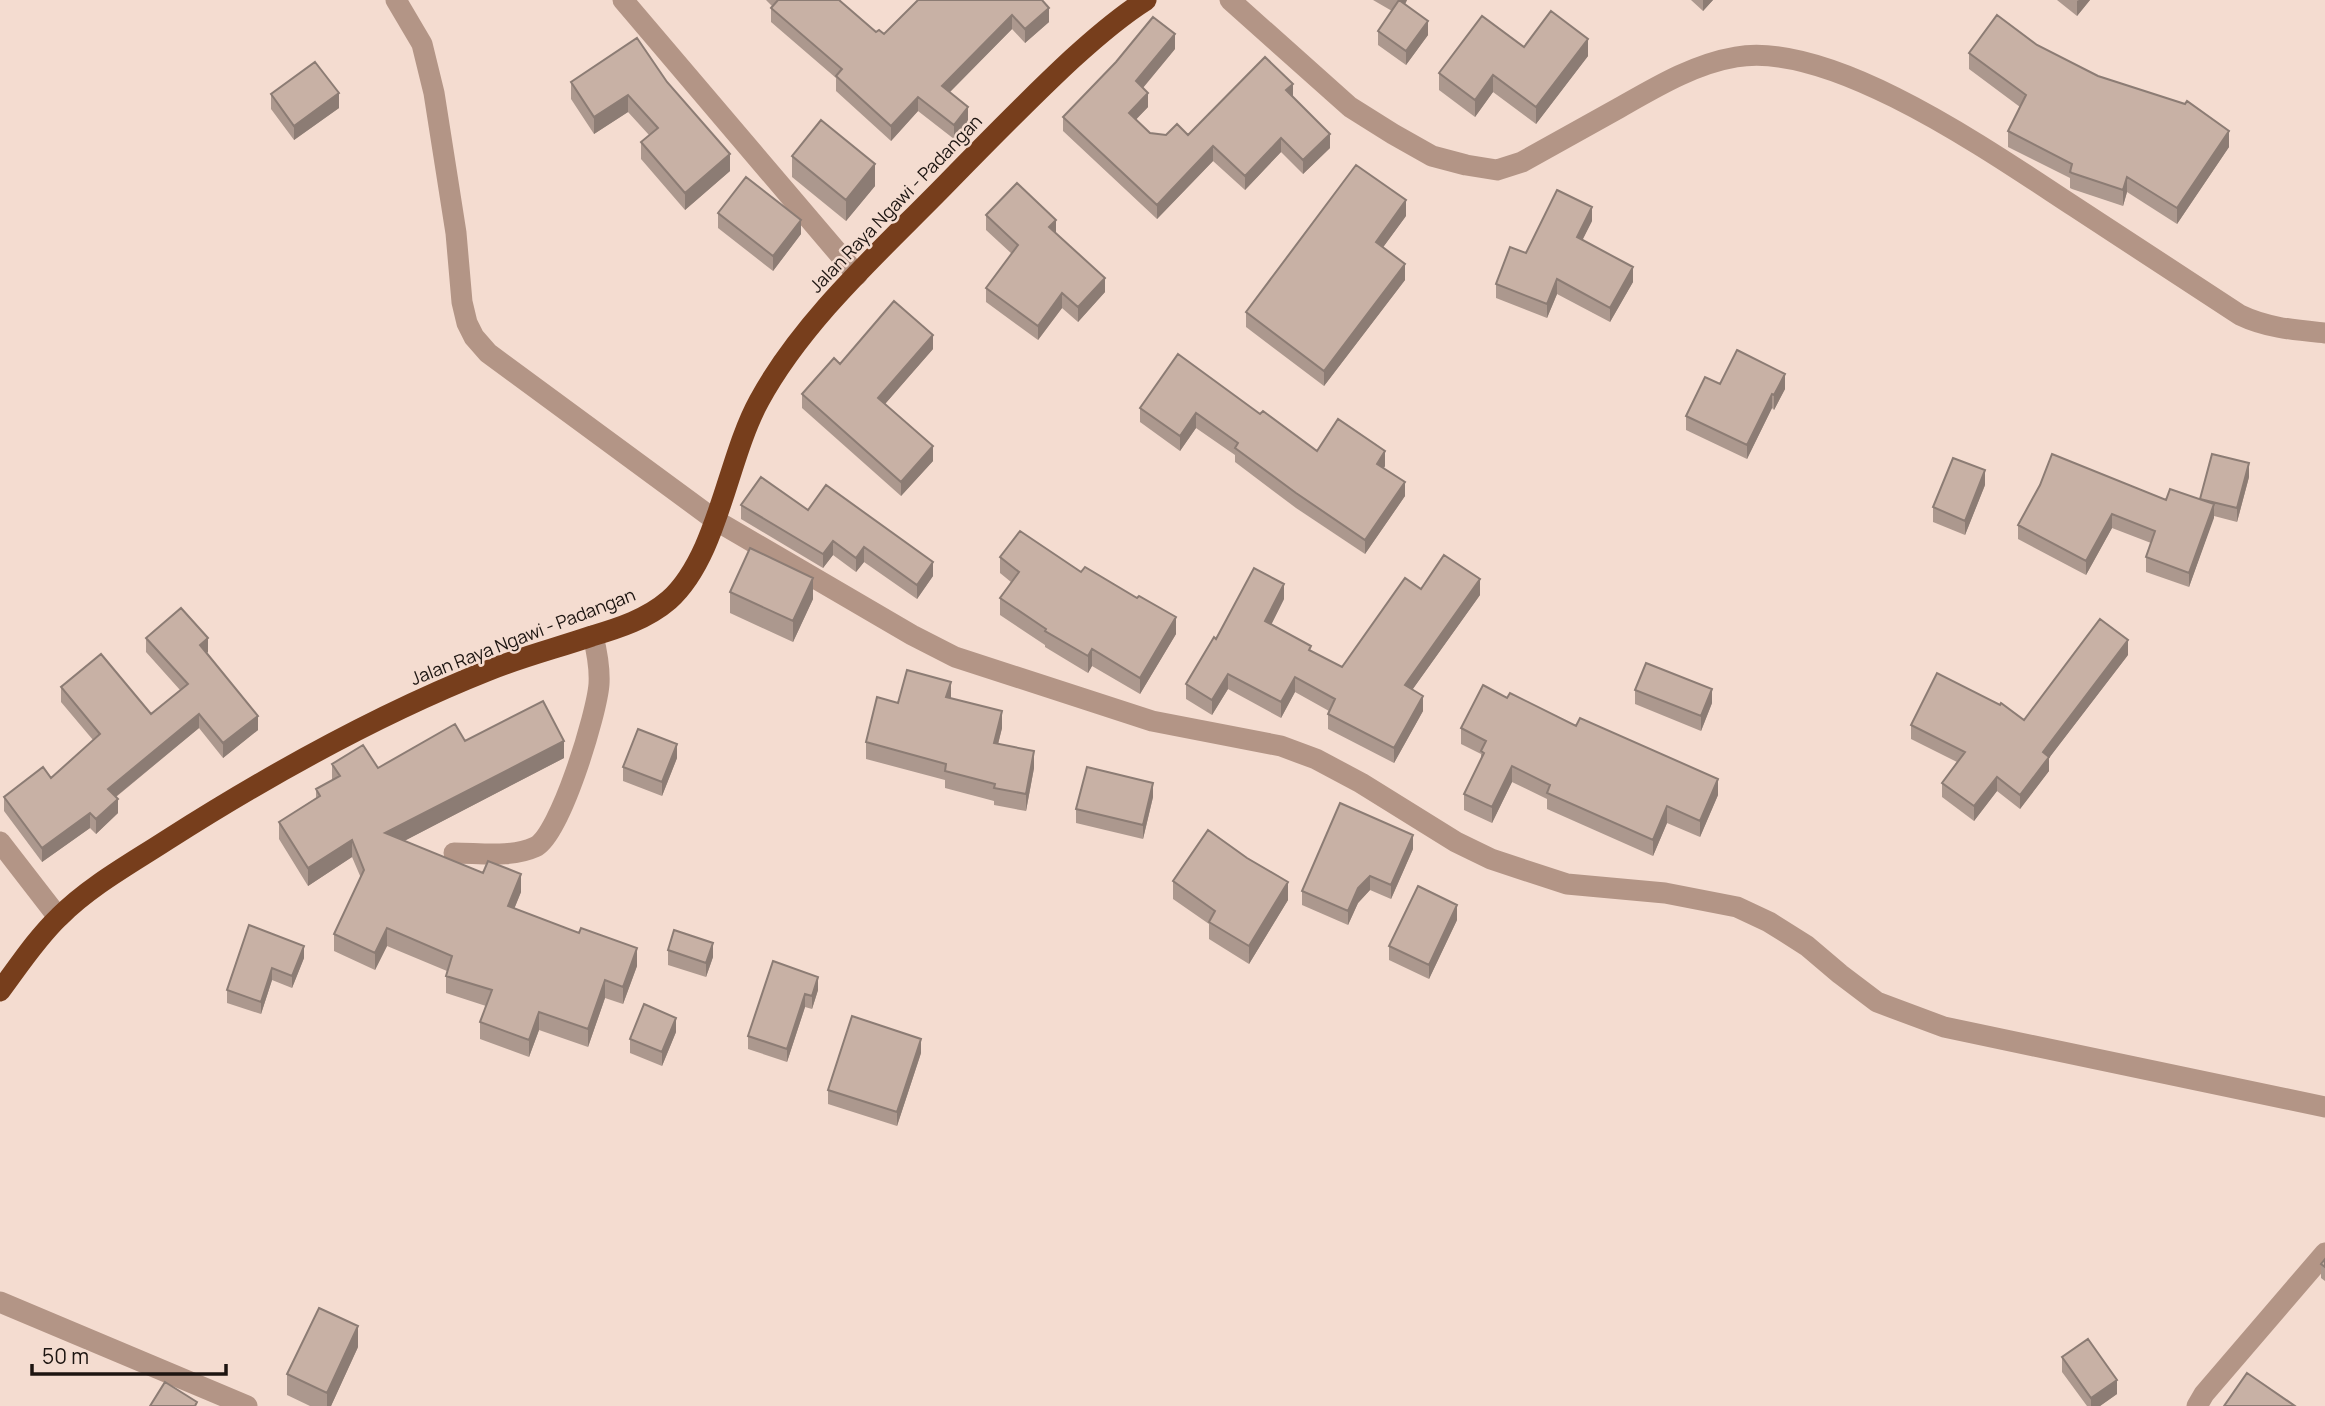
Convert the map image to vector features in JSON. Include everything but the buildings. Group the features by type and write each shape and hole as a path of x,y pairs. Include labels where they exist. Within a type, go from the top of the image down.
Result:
{"highway":[{"name":"Jalan Raya Ngawi - Padangan","path":"0,991 58,918 107,879 275,774 378,718 493,668 623,626 651,613 667,601 683,586 697,562 715,520 738,446 763,394 798,342 857,275 1031,97 1130,9 1146,0"}],"street":[{"path":"396,0 422,44 434,93 456,233 462,302 474,337 488,354 715,520 912,635 955,657 1152,721 1281,746 1316,759 1361,783 1456,842 1491,859 1527,871 1567,884 1665,893 1737,907 1769,922 1807,946 1877,1002 1944,1027 2325,1107"},
{"path":"623,0 857,275"},
{"path":"1230,0 1350,107 1432,156 1497,170 1522,162 1667,81 1702,66 1737,57 1772,55 1809,64 1866,83 1925,114 1996,156 2240,315 2278,328 2325,333"},
{"path":"454,853 516,853 537,846 553,828 593,715 599,686 600,662 593,636"},
{"path":"0,842 58,918"},
{"path":"2197,1406 2204,1394 2325,1253"},
{"path":"0,1302 246,1406"}]}
